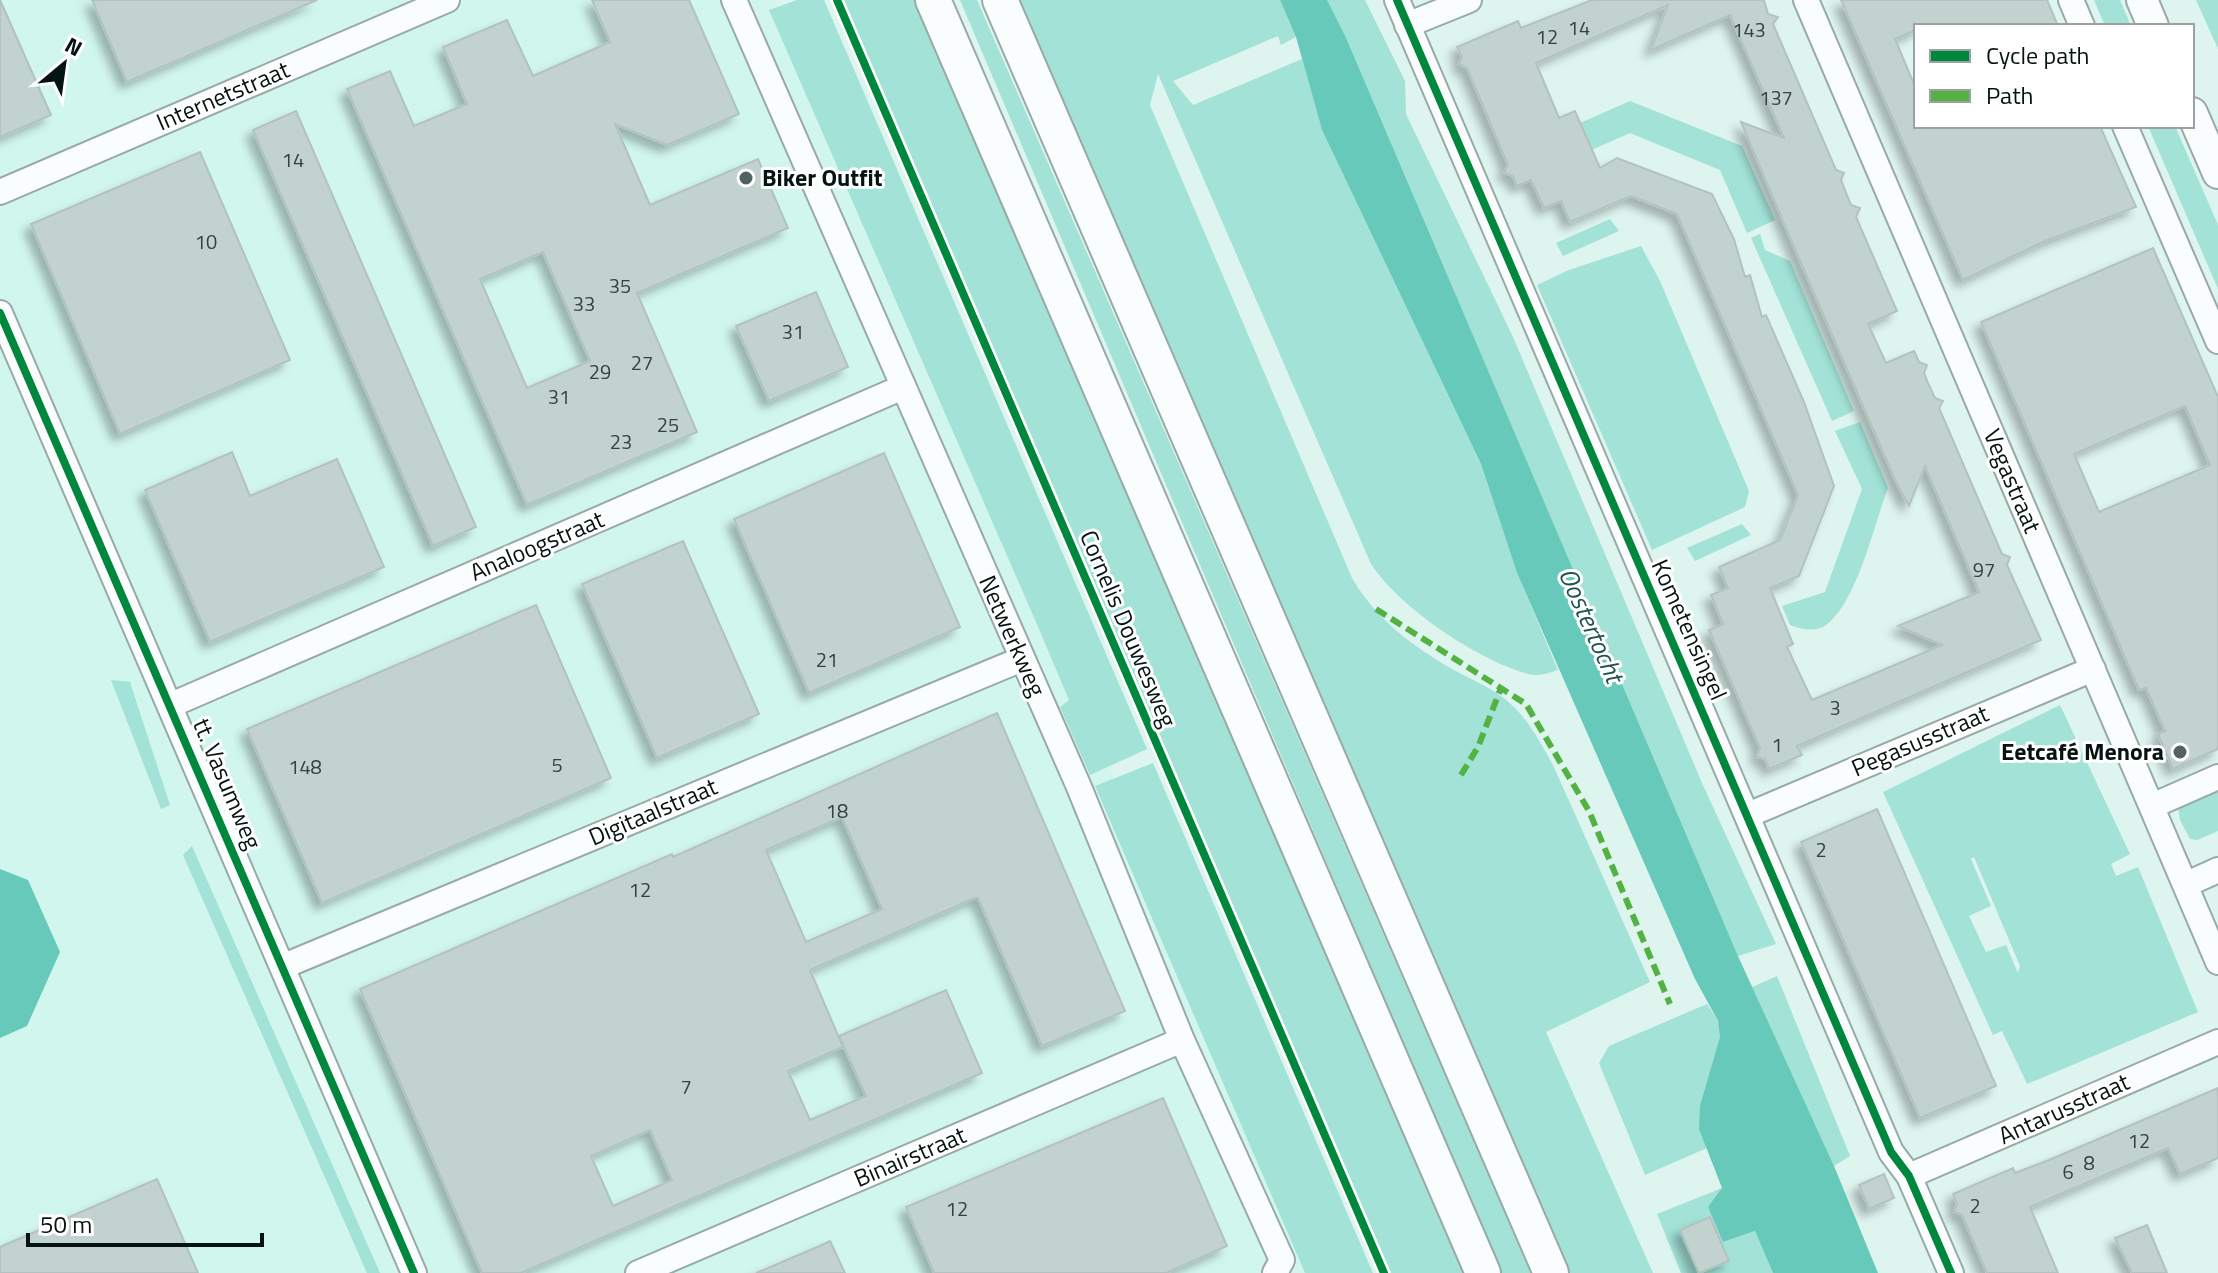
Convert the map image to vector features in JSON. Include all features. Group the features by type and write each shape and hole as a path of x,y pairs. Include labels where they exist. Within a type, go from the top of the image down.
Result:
{"main road":[{"path":"933,0 1483,1273"},
{"path":"1000,0 1551,1273"}],"street":[{"name":"Internetstraat","path":"0,192 447,0"},
{"name":"Netwerkweg","path":"734,0 1022,659 1182,1040 1282,1260 1275,1273"},
{"name":"Kometensingel","path":"1397,0 1515,283 1748,815 1891,1152 1909,1176 1951,1273"},
{"path":"1407,25 1469,0"},
{"name":"Vegastraat","path":"1806,0 2218,962"},
{"path":"2071,0 2081,24"},
{"path":"2142,0 2152,24"},
{"path":"2194,118 2218,173"},
{"path":"2126,128 2218,341"},
{"name":"tt. Vasumweg","path":"0,313 414,1273"},
{"name":"Analoogstraat","path":"171,705 903,387"},
{"name":"Digitaalstraat","path":"284,966 1022,659"},
{"name":"Pegasusstraat","path":"1748,815 2093,669"},
{"path":"2152,806 2218,777"},
{"path":"2185,885 2218,870"},
{"name":"Binairstraat","path":"638,1273 1182,1040"},
{"name":"Antarusstraat","path":"1909,1176 2218,1042"}],"shaded area":[{"path":"0,0 775,0 1329,1273 0,1273"},
{"path":"797,0 824,0 1147,749 1090,775 1060,707 1069,700 769,10"},
{"path":"844,0 914,0 1467,1273 1391,1273"},
{"path":"960,0 977,0 1531,1273 1501,1273"},
{"path":"1019,0 1280,0 1296,37 1281,45 1278,36 1173,81 1193,105 1302,59 1322,130 1481,464 1517,573 1558,670 1540,675 1528,674 1463,644 1400,598 1371,564 1158,74 1150,105 1352,578 1372,606 1396,630 1437,660 1501,696 1524,719 1553,765 1650,982 1546,1032 1653,1273 1567,1273"},
{"path":"1327,0 1365,0 1405,81 1406,114 1513,337 1702,783 1776,944 1738,956"},
{"path":"2094,0 2120,0 2130,24 2104,24"},
{"path":"2196,0 2218,0 2218,49"},
{"path":"1630,101 1742,146 1775,220 1747,233 1720,170 1630,133 1587,152 1580,123"},
{"path":"2149,128 2176,128 2218,225 2218,289"},
{"path":"1610,219 1619,231 1563,256 1556,243"},
{"path":"1760,234 1765,250 1790,261 1854,411 1832,421 1751,238"},
{"path":"1641,246 1660,281 1749,491 1745,507 1652,550 1537,285 1569,270"},
{"path":"1860,422 1888,488 1870,542 1856,581 1837,614 1817,629 1790,625 1782,606 1825,592 1862,489 1835,431"},
{"path":"1742,524 1751,535 1695,561 1687,548"},
{"path":"111,680 130,682 170,805 161,809"},
{"path":"2060,705 2130,854 2111,864 2116,876 2138,867 2198,1012 2027,1084 2002,1031 1993,1035 1883,792","holes":["1974,857 2020,966 2018,973 2006,945 1986,952 1969,916 1991,906 1971,859"]},
{"path":"1153,763 1373,1273 1305,1273 1095,786"},
{"path":"2218,789 2218,831 2197,840 2190,839 2180,820 2178,807"},
{"path":"192,846 380,1273 367,1273 183,855"},
{"path":"1777,976 1850,1156 1834,1166 1752,987"},
{"path":"1707,1004 1718,1023 1720,1039 1701,1112 1707,1148 1645,1175 1599,1063 1609,1046"},
{"path":"1722,1188 1723,1242 1755,1231 1773,1273 1681,1273 1657,1214"}],"water":[{"name":"Oostertocht","path":"1280,0 1327,0 1346,38 1738,956 1834,1166 1878,1273 1773,1273 1755,1231 1723,1242 1708,1207 1722,1188 1699,1129 1700,1106 1720,1037 1718,1021 1695,979 1517,573 1481,464 1322,130 1296,37"},
{"path":"0,869 28,880 60,952 27,1026 0,1038"}],"building":[{"path":"0,0 51,115 0,137"},
{"path":"92,0 317,0 127,82"},
{"path":"592,0 689,0 739,114 667,145 615,124 650,205 758,159 788,228 637,293 697,432 527,505 347,89 390,71 414,126 467,104 443,47 507,20 533,76 610,42","holes":["543,252 590,361 527,388 480,279"]},
{"path":"1592,0 1764,0 1768,14 1778,17 1773,24 1836,170 1844,173 1841,180 1851,205 1860,208 1856,217 1897,311 1868,324 1886,363 1914,351 1919,362 1927,365 1924,373 1928,383 1935,398 1943,401 1939,408 2002,554 2010,557 2007,565 2041,640 1797,746 1802,755 1769,769 1765,759 1757,757 1760,748 1709,630 1723,624 1711,595 1728,588 1719,567 1780,540 1798,495 1677,214 1631,196 1570,222 1561,201 1544,208 1531,180 1517,186 1513,176 1504,173 1508,165 1467,68 1459,64 1462,56 1457,47 1518,21 1521,28","holes":["1668,5 1651,50 1730,15 1784,138 1741,122 1800,261 1896,482 1909,506 1925,466 1979,592 1898,626 1942,645 1812,700 1787,647 1793,644 1770,588 1799,576 1834,486 1804,402 1766,315 1762,317 1750,275 1745,277 1734,239 1712,194 1617,158 1600,168 1575,111 1559,118 1536,63"]},
{"path":"1841,0 2047,0 2057,24 1914,24 1914,31 1895,39 1914,84 1914,128 2101,128 2136,207 2045,241 1963,280"},
{"path":"296,111 476,527 433,546 253,130"},
{"path":"200,152 290,360 120,434 31,224"},
{"path":"2153,248 2218,397 2218,749 2173,769 2158,734 2165,731 2146,688 2139,690 1981,322","holes":["2185,406 2210,465 2099,512 2074,454"]},
{"path":"816,292 848,367 769,401 736,326"},
{"path":"232,452 250,496 337,459 384,567 210,642 145,490"},
{"path":"884,453 960,627 809,693 734,519"},
{"path":"683,541 759,714 657,758 582,584"},
{"path":"536,605 611,778 322,903 247,729"},
{"path":"997,713 1125,1011 1042,1046 978,898 975,898 810,970 843,1047 788,1071 810,1120 866,1096 839,1036 946,990 982,1073 521,1273 482,1273 360,989 672,854 673,857","holes":["842,817 882,909 806,942 766,850","650,1130 672,1180 613,1206 591,1156"]},
{"path":"1877,809 1996,1086 1920,1118 1801,842"},
{"path":"2218,1088 2218,1158 2180,1174 2168,1148 2030,1207 2058,1273 1987,1273 1962,1215 1954,1212 1957,1204 1953,1194 2013,1168 2015,1173 2049,1160"},
{"path":"1163,1098 1227,1246 1166,1273 934,1273 906,1207"},
{"path":"1884,1174 1894,1198 1869,1209 1859,1185"},
{"path":"157,1179 198,1273 0,1273 0,1247"},
{"path":"1710,1217 1729,1261 1699,1273 1680,1230"},
{"path":"2147,1225 2167,1273 2132,1273 2115,1238"},
{"path":"830,1241 845,1273 756,1273 815,1248"}],"marked path":[{"path":"1376,609 1526,704 1589,811 1670,1004"},
{"path":"1461,775 1478,747 1501,688"}],"cycle path":[{"name":"Cornelis Douwesweg","path":"837,0 1384,1273"},
{"path":"1397,0 1891,1152 1909,1176 1951,1273"},
{"path":"0,313 414,1273"}],"place":[{"name":"Biker Outfit","path":"746,178"},
{"name":"Eetcafé Menora","path":"2180,752"}]}
